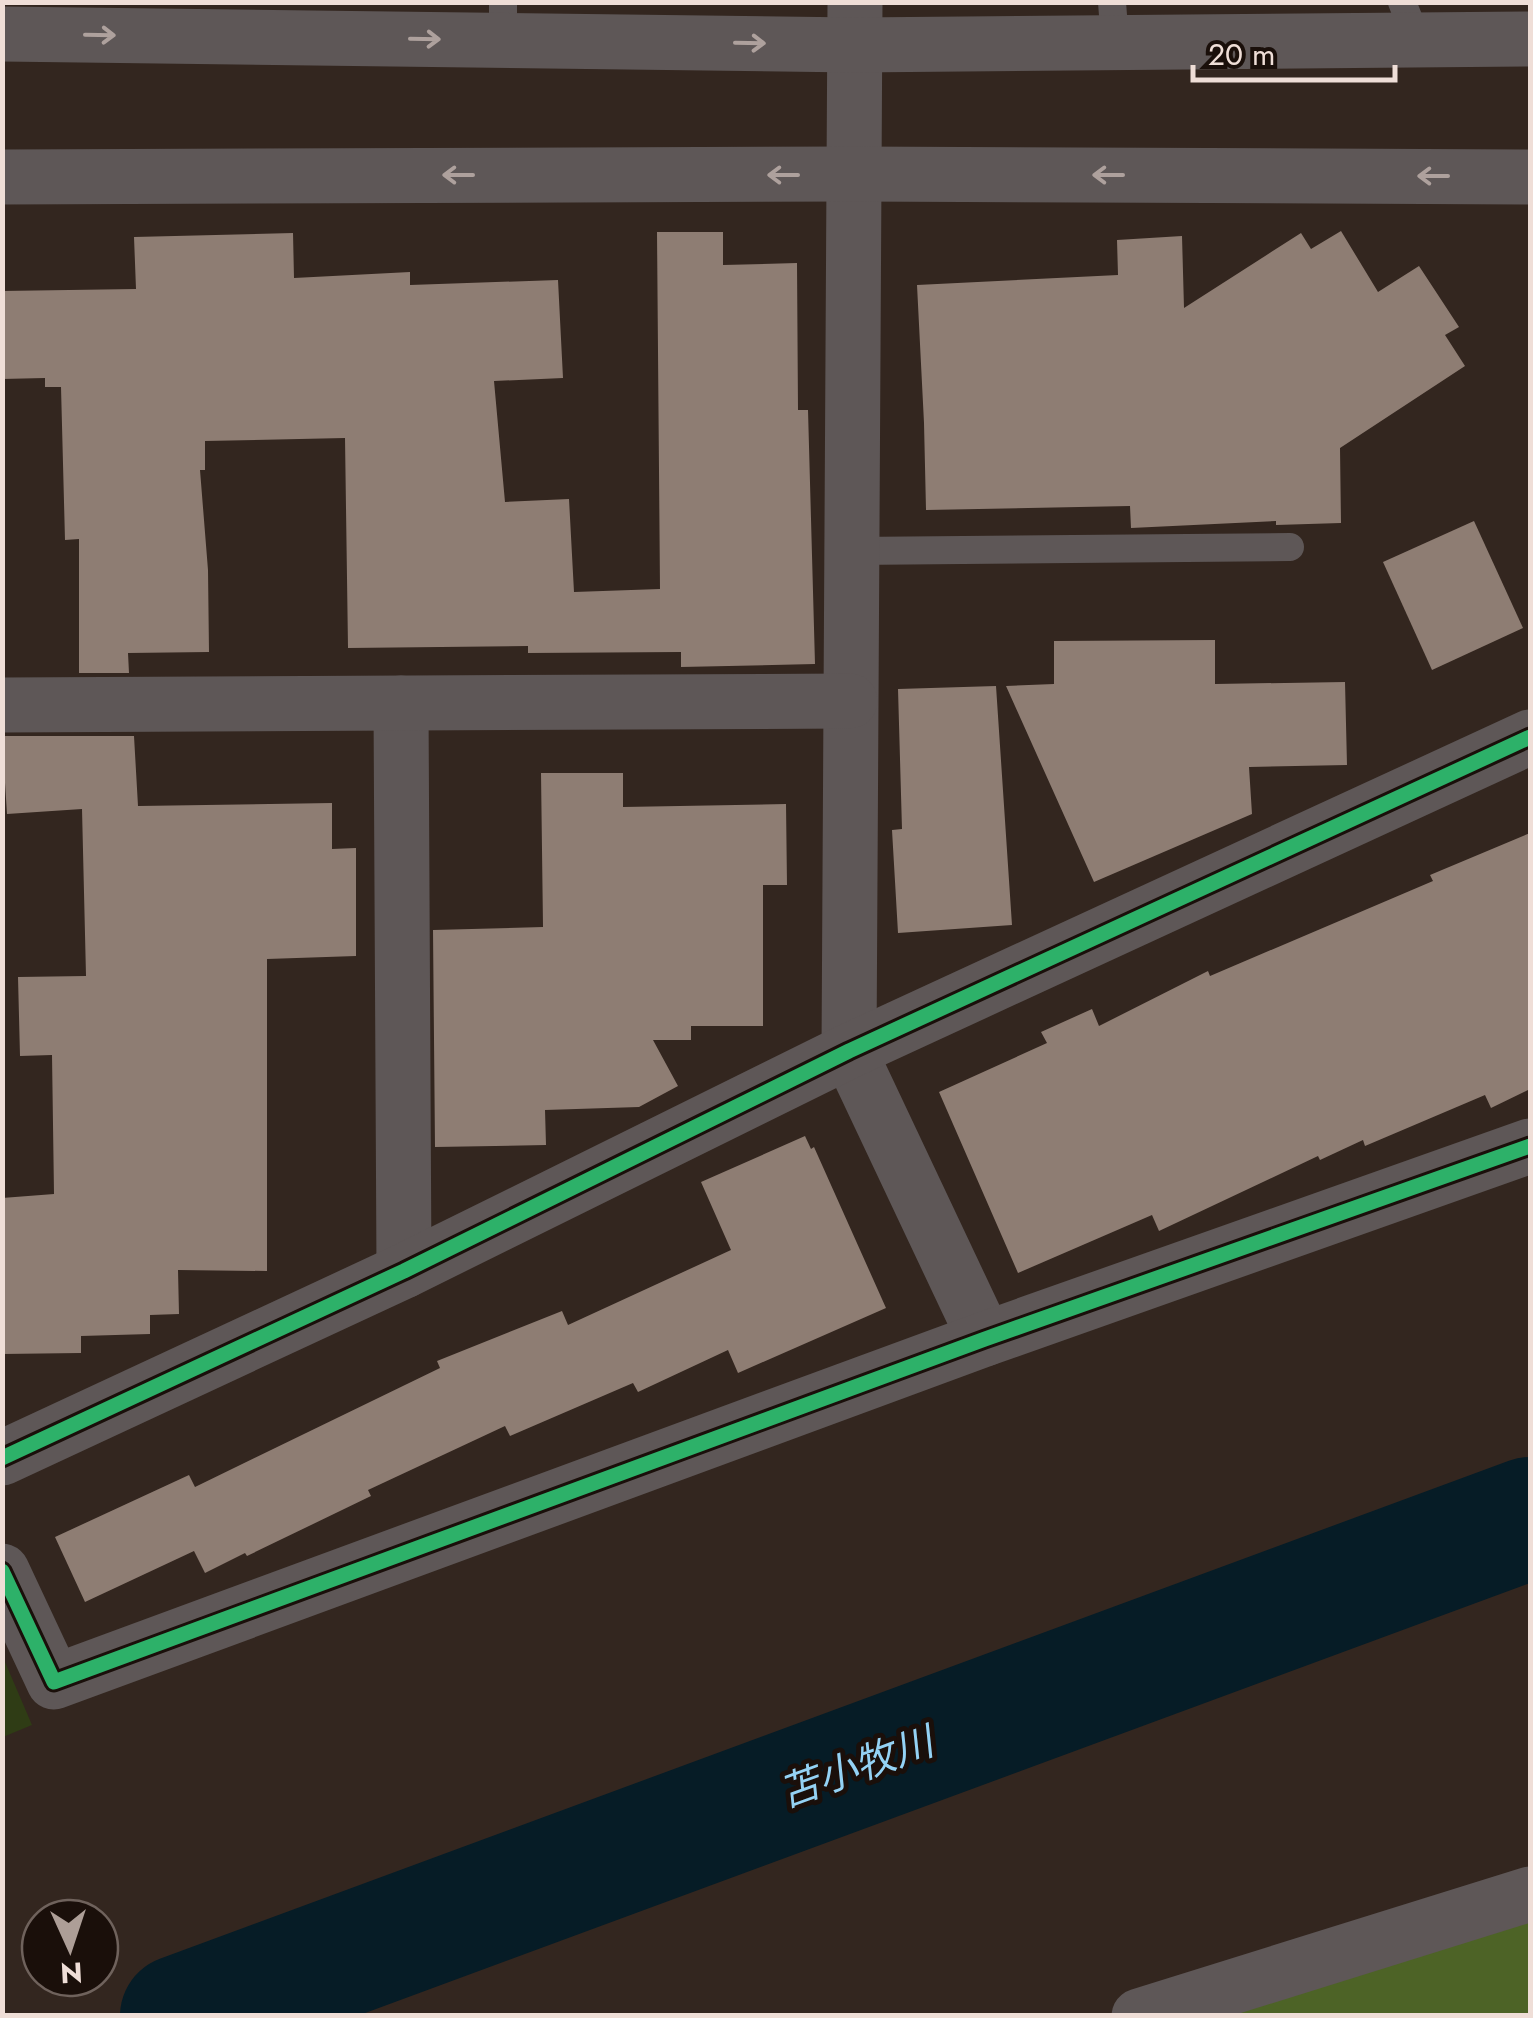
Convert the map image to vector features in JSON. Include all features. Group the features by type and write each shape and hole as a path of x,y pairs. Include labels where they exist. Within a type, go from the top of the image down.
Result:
{"street":[{"path":"2,34 503,21 1410,21 1530,39"},
{"path":"855,24 849,1051 985,1339"},
{"path":"2,176 1530,176"},
{"path":"2,705 850,701"},
{"path":"401,703 404,1271"},
{"path":"2,1458 404,1271 849,1051 1530,737"},
{"path":"2,1572 54,1682 985,1339 1530,1146"},
{"path":"1139,2016 1530,1894"}],"lane":[{"path":"853,550 1290,547"}],"green space":[{"path":"2,1655 32,1725 3,1737 2,1737"},
{"path":"1530,1885 1530,2015 1149,2016"}],"building":[{"path":"1341,231 1378,292 1419,266 1459,327 1445,335 1465,366 1340,448 1341,523 1276,525 1276,521 1131,528 1130,506 926,510 917,285 1118,275 1117,240 1182,236 1184,308 1301,233 1311,249"},
{"path":"657,232 723,232 723,265 797,263 798,410 808,410 815,664 681,667 681,652 528,653 528,646 348,648 345,438 205,441 205,470 200,470 208,570 209,652 128,653 129,673 79,673 79,539 65,540 61,387 45,387 45,378 2,379 2,291 136,289 134,237 293,233 294,278 410,272 410,285 558,280 563,378 494,381 505,502 569,499 574,592 660,589"},
{"path":"1474,521 1523,628 1432,670 1383,562"},
{"path":"1215,640 1215,684 1345,682 1347,765 1249,767 1252,814 1094,882 1006,686 1054,684 1054,641"},
{"path":"996,686 1012,925 898,933 892,830 902,829 898,689"},
{"path":"2,736 134,736 138,806 332,803 332,849 356,848 356,956 267,959 267,1271 178,1270 179,1314 150,1315 150,1334 81,1336 81,1353 2,1354 2,1198 54,1194 52,1055 20,1056 18,977 86,976 82,809 7,814"},
{"path":"541,773 623,773 623,807 786,804 787,885 763,885 763,1026 691,1026 691,1040 653,1040 678,1086 639,1107 545,1110 546,1145 435,1147 433,930 543,927"},
{"path":"1530,833 1530,1089 1491,1108 1485,1095 1365,1146 1363,1140 1320,1160 1318,1156 1159,1231 1152,1215 1018,1273 939,1092 1047,1043 1041,1032 1092,1009 1099,1026 1208,971 1210,976 1433,881 1430,875"},
{"path":"805,1136 811,1149 814,1147 886,1308 738,1373 728,1350 638,1392 633,1383 510,1436 505,1426 368,1490 371,1496 247,1556 245,1553 205,1573 194,1551 85,1602 55,1537 189,1475 195,1487 440,1368 437,1361 562,1311 568,1325 731,1250 701,1182"}],"waterway":[{"name":"苫小牧川","path":"181,2016 1530,1518"}],"cycle path":[{"path":"2,1458 404,1271 849,1051 1530,737"},
{"path":"2,1571 54,1682 985,1339 1530,1146"}]}
